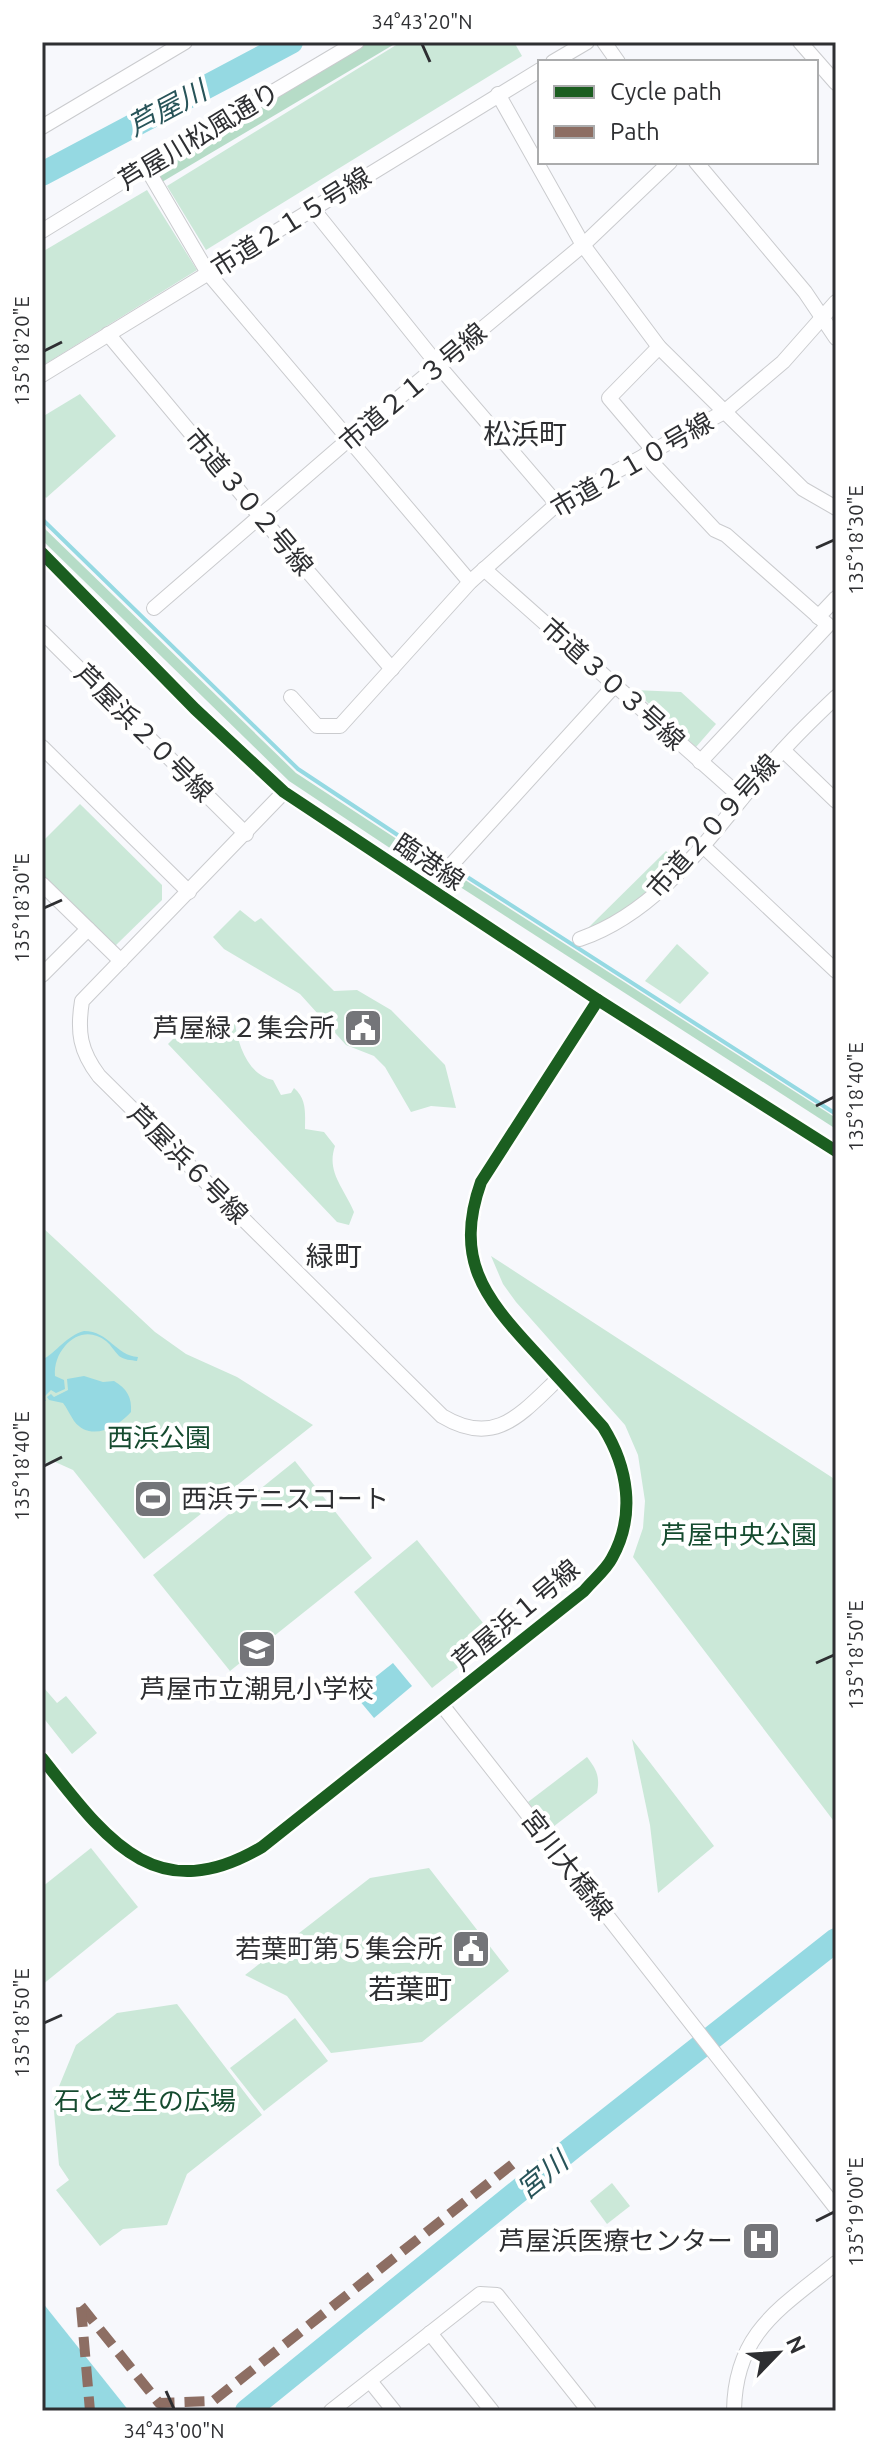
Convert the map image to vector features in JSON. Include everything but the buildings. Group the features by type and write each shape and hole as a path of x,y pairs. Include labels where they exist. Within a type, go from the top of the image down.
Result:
{"street":[{"path":"42,127 185,42"},
{"name":"芦屋川松風通り","path":"42,231 357,42"},
{"path":"556,60 587,42"},
{"path":"604,42 617,60"},
{"path":"800,42 816,60"},
{"path":"818,62 836,83"},
{"name":"市道２１５号線","path":"42,375 538,71"},
{"path":"498,94 583,245 659,347 803,489 836,508"},
{"name":"市道２１３号線","path":"154,608 348,440 583,245 668,164"},
{"path":"698,164 805,292 836,338"},
{"path":"146,167 208,273 470,582"},
{"path":"312,208 438,365 557,504"},
{"name":"市道２１０号線","path":"291,697 317,726 340,726 470,582 557,504 724,412 783,362 836,302"},
{"name":"市道３０２号線","path":"108,334 392,669"},
{"path":"659,347 609,398 650,453 715,530 726,535 828,625 700,762"},
{"name":"臨港線","path":"42,553 195,709 284,792 598,1000 836,1151"},
{"name":"市道３０３号線","path":"484,569 742,798"},
{"path":"818,617 836,598"},
{"name":"芦屋浜２０号線","path":"43,635 246,834"},
{"path":"436,893 453,863 614,686"},
{"name":"市道２０９号線","path":"580,939 626,918 656,893 702,845 783,750 836,697"},
{"path":"42,747 189,892"},
{"path":"783,750 836,801"},
{"name":"芦屋浜６号線","path":"284,792 82,1001 78,1025 80,1044 88,1062 429,1405 457,1425 479,1430 512,1421 559,1378"},
{"path":"702,845 836,971"},
{"path":"42,884 121,961"},
{"path":"42,975 88,929"},
{"name":"芦屋浜１号線","path":"42,1758 96,1824 122,1849 160,1867 184,1871 210,1870 262,1847 584,1591 612,1560 627,1512 623,1470 617,1449 603,1427 499,1313 476,1272 470,1245 473,1206 481,1182 598,1000"},
{"name":"宮川大橋線","path":"442,1705 836,2208"},
{"path":"734,2411 737,2380 752,2339 764,2322 836,2263"},
{"path":"331,2411 480,2294 497,2295 589,2411"},
{"path":"430,2333 492,2411"},
{"path":"370,2381 394,2411"}],"green space":[{"path":"369,42 398,42 162,182 154,169"},
{"path":"401,42 514,42 522,56 206,250 167,186"},
{"path":"147,190 197,270 42,366 42,252"},
{"path":"80,394 116,436 46,498 42,493 42,417"},
{"path":"42,526 296,773 441,868 435,878 289,781 42,540"},
{"path":"634,690 681,692 716,724 696,747"},
{"path":"80,804 162,885 162,900 114,947 42,878 42,842"},
{"path":"666,851 677,862 627,912 586,930"},
{"path":"459,876 836,1118 836,1129 454,883"},
{"path":"240,910 255,922 261,918 334,991 357,990 391,1010 445,1065 456,1108 431,1106 411,1112 385,1067 374,1056 346,1045 300,994 224,949 213,937"},
{"path":"677,944 709,973 680,1004 645,981"},
{"path":"206,1015 235,1023 242,1049 251,1066 273,1080 281,1095 291,1093 294,1088 303,1102 305,1129 324,1132 335,1146 334,1172 354,1212 349,1225 337,1222 168,1044 195,1017"},
{"name":"西浜公園","path":"42,1227 155,1332 186,1354 237,1377 313,1425 144,1559 73,1470 53,1461 42,1464"},
{"name":"芦屋中央公園","path":"491,1256 836,1480 836,1824 633,1557 643,1528 645,1501 638,1455 625,1425 516,1302 503,1284"},
{"path":"295,1461 372,1558 230,1671 153,1575"},
{"path":"417,1540 495,1638 432,1688 354,1592"},
{"path":"44,1688 57,1703 66,1696 97,1733 72,1754 42,1716"},
{"path":"632,1739 714,1846 658,1893 650,1825"},
{"path":"587,1757 597,1774 597,1793 549,1830 528,1802"},
{"path":"91,1848 138,1907 42,1985 42,1887"},
{"path":"429,1868 509,1971 422,2042 331,2053 287,1996 245,1975 370,1878"},
{"name":"石と芝生の広場","path":"177,2004 262,2115 187,2174 167,2225 123,2229 100,2246 56,2190 69,2180 59,2165 53,2101 76,2045 117,2013"},
{"path":"295,2018 328,2061 264,2111 230,2068"},
{"path":"612,2183 630,2206 607,2224 590,2201"}],"water":[{"path":"84,1331 100,1335 124,1353 138,1357 137,1361 121,1357 101,1338 90,1334 79,1336 69,1342 58,1356 55,1376 64,1380 65,1389 56,1393 51,1390 44,1397 46,1401 42,1401 42,1360 72,1336"},
{"path":"84,1376 119,1384 131,1402 131,1412 103,1430 95,1432 80,1427 63,1403 47,1397 68,1390 67,1379"},
{"path":"393,1663 412,1686 374,1718 354,1694"},
{"path":"42,2302 129,2411 42,2411"}],"waterway":[{"name":"芦屋川","path":"42,174 291,42"},
{"path":"42,519 298,769 443,865"},
{"path":"461,873 836,1114"},
{"name":"宮川","path":"247,2411 573,2147 836,1940"}],"marked path":[{"path":"81,2306 159,2403 213,2401 514,2163"},
{"path":"81,2307 90,2411"}],"cycle path":[{"path":"42,553 195,709 284,792 598,1000 836,1151"},
{"path":"42,1758 87,1814 135,1856 161,1868 191,1871 224,1865 262,1847 584,1591 606,1567 620,1542 626,1508 623,1475 612,1442 603,1427 515,1330 487,1293 472,1254 471,1233 473,1209 481,1182 598,1000"}],"place":[{"name":"芦屋緑２集会所","path":"363,1028"},
{"name":"西浜テニスコート","path":"153,1499"},
{"name":"芦屋市立潮見小学校","path":"257,1649"},
{"name":"若葉町第５集会所","path":"471,1949"},
{"name":"芦屋浜医療センター","path":"761,2241"}],"district":[{"name":"松浜町","path":"525,434"},
{"name":"緑町","path":"334,1256"},
{"name":"若葉町","path":"410,1989"}]}
